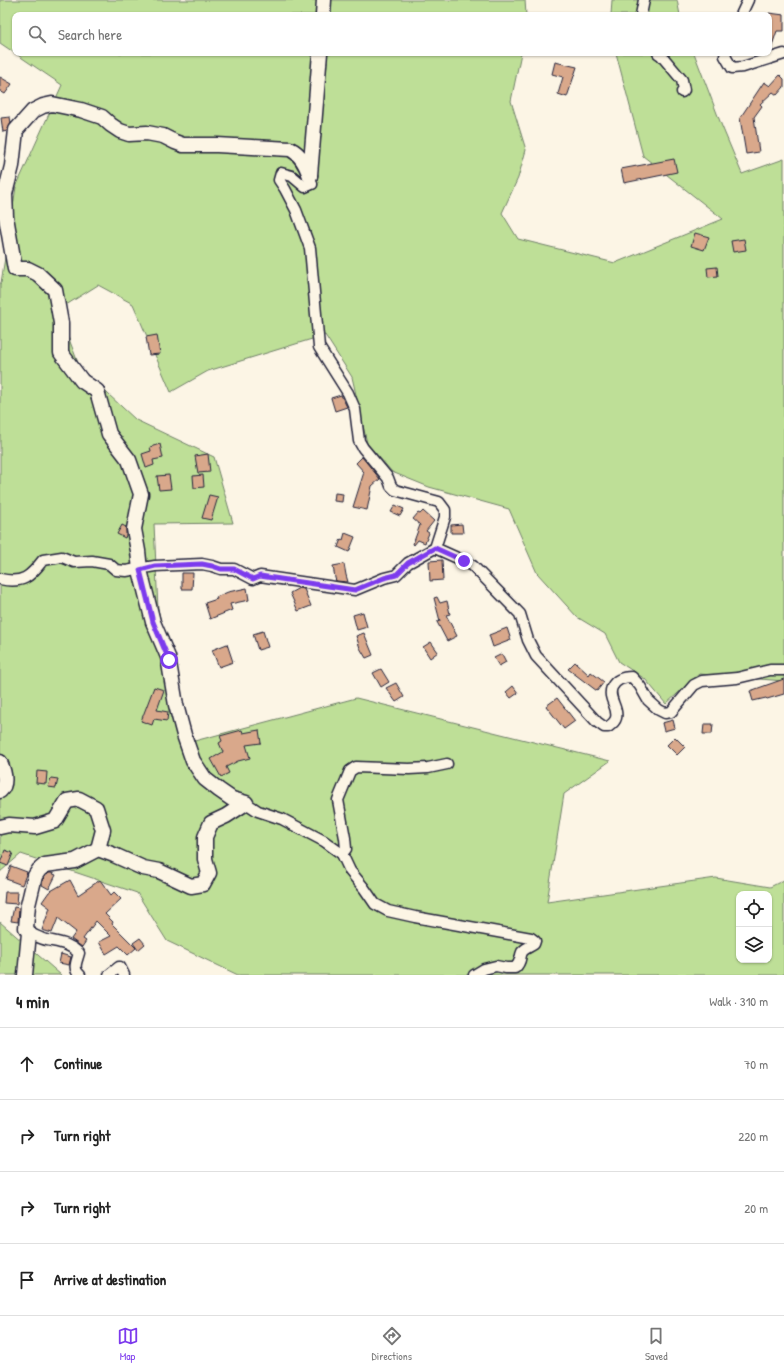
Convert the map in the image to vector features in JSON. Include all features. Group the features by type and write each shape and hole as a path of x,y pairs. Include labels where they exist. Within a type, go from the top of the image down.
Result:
{"street":[{"path":"323,12 324,0"},
{"path":"642,12 644,0"},
{"path":"742,12 748,0"},
{"path":"725,56 732,68 742,67 784,54"},
{"path":"310,176 320,56"},
{"path":"661,56 682,80 684,90 682,92"},
{"path":"0,579 10,582 25,579 43,560 62,557 74,562 92,561 109,564 116,570 126,571 140,570 155,566 202,564 221,569 234,569 253,579 260,576 355,590 384,578 396,575 408,563 435,548 445,517 445,510 439,502 395,490 388,478 359,441 353,404 348,393 319,347 310,248 296,210 279,180 281,173 292,176 305,187 312,184 307,166 295,152 290,149 217,144 183,145 163,136 147,133 129,134 120,131 102,117 81,110 52,104 43,106 33,111 16,130 12,166 5,194 6,217 15,269 28,269 38,274 55,290 61,323 61,352 82,381 97,391 109,434 129,460 141,494 134,529 140,570 153,622 168,658 176,706 184,735 194,761 205,779 232,799 246,803 258,811 282,820 324,841 342,854 350,871 375,904 388,911 415,918 531,938 535,941 534,944 526,948 523,952 520,963 515,968 496,966 484,969 474,975"},
{"path":"435,548 473,566 520,614 528,640 536,656 597,722 604,727 611,726 616,718 610,693 613,684 623,678 632,677 640,686 648,700 659,710 665,713 671,712 694,685 702,680 737,678 770,670 784,670"},
{"path":"0,762 5,774 3,788 0,791"},
{"path":"342,854 346,849 346,838 338,800 350,771 356,767 409,769 428,768 447,764"},
{"path":"0,827 10,825 35,827 55,821 67,801 79,798 96,808 103,830 98,850"},
{"path":"25,975 29,933 26,928 28,905 35,876 45,865 75,861 98,850 114,854 143,868 160,871 191,886 203,884 209,873 205,859 204,837 211,823 226,816 246,803"},
{"path":"29,933 45,940 67,944 74,948 79,953 75,967 77,973 80,975"},
{"path":"109,975 120,967 124,975"}],"green space":[{"path":"0,0 525,0 526,12 12,12 12,51 0,43"},
{"path":"612,0 677,0 679,12 611,12"},
{"path":"19,56 520,56 511,101 526,150 518,178 502,213 518,239 615,263 723,219 643,156 617,56 695,56 742,174 784,159 784,681 699,674 666,704 645,679 619,662 605,634 577,617 537,573 509,509 429,487 392,472 367,443 352,377 325,335 208,371 171,392 133,304 98,285 58,310 80,368 136,420 214,457 233,523 154,524 158,609 187,743 356,698 610,761 564,794 547,902 716,878 770,887 784,880 784,975 238,975 167,941 137,893 21,854 0,872 0,283 16,187 62,85"},
{"path":"0,922 61,975 0,975"}],"building":[{"path":"772,13 784,15 784,31 777,31 772,45"},
{"path":"555,62 577,67 567,97 558,94 563,77 552,74"},
{"path":"780,75 784,79 784,87 777,95 773,92 760,104 762,106 754,117 759,152 746,154 740,118 764,82 770,86"},
{"path":"0,77 12,84 5,94 0,91"},
{"path":"10,117 11,123 7,131 3,132 1,118"},
{"path":"674,159 677,172 624,183 621,169"},
{"path":"695,233 709,237 704,250 691,246"},
{"path":"744,239 746,250 733,252 731,241"},
{"path":"717,267 718,276 708,277 707,268"},
{"path":"157,335 160,354 149,355 146,337"},
{"path":"341,395 347,407 335,411 331,398"},
{"path":"160,444 163,458 153,460 154,465 146,468 142,454 151,451 150,447"},
{"path":"208,454 210,472 198,473 195,456"},
{"path":"362,457 380,479 372,486 367,510 353,507 364,472 356,463"},
{"path":"169,475 171,489 159,490 157,476"},
{"path":"203,475 204,487 194,488 193,476"},
{"path":"335,493 343,494 342,502 334,501"},
{"path":"209,495 218,497 211,520 202,518"},
{"path":"395,505 404,509 400,516 391,512"},
{"path":"423,511 434,521 426,531 429,533 425,543 418,540 414,545 413,544 420,525 413,519 418,513 420,514"},
{"path":"462,524 463,533 451,533 451,525"},
{"path":"122,525 126,527 125,538 117,534"},
{"path":"345,533 355,537 349,552 338,547 341,539 343,540"},
{"path":"442,560 443,580 430,581 429,561"},
{"path":"344,564 348,582 336,581 333,566"},
{"path":"182,573 193,573 192,589 182,589"},
{"path":"247,588 249,600 230,604 232,610 210,619 205,603 217,599 216,597 228,592"},
{"path":"299,588 304,589 311,606 298,611 290,593"},
{"path":"437,597 440,603 447,601 450,614 446,615 457,636 447,641 437,622 440,621 434,598"},
{"path":"363,612 367,627 357,630 353,615"},
{"path":"507,628 511,640 493,647 489,635"},
{"path":"263,631 268,647 258,650 253,634"},
{"path":"364,633 373,655 366,658 360,648 356,636"},
{"path":"431,642 438,652 430,658 423,647"},
{"path":"227,644 233,662 219,667 212,650"},
{"path":"502,654 506,662 499,666 494,658"},
{"path":"575,662 589,675 591,672 604,682 597,691 568,669"},
{"path":"381,669 389,682 381,687 373,673"},
{"path":"784,679 784,694 753,701 750,691"},
{"path":"396,683 404,697 396,702 386,688"},
{"path":"513,686 518,693 511,698 506,692"},
{"path":"154,687 164,690 157,710 168,712 167,721 154,719 152,725 141,721"},
{"path":"557,698 575,721 564,729 546,706"},
{"path":"673,720 675,728 664,731 662,723"},
{"path":"704,724 713,724 712,734 703,734"},
{"path":"242,730 243,733 259,730 261,743 246,745 250,758 238,761 226,767 229,773 221,777 211,759 223,752 219,743 222,741 220,736"},
{"path":"675,737 685,747 677,755 667,745"},
{"path":"37,771 47,772 46,784 36,783"},
{"path":"51,778 58,779 56,788 48,787"},
{"path":"5,850 13,853 8,866 0,863"},
{"path":"11,866 27,872 22,885 6,879"},
{"path":"49,873 56,875 49,889 42,885 43,879"},
{"path":"70,880 78,895 100,880 111,895 114,892 121,899 105,914 113,922 112,924 136,948 128,955 119,946 106,954 99,942 111,936 96,921 83,939 86,941 82,947 71,939 76,932 58,918 52,933 42,930 50,908 42,902 49,892"},
{"path":"5,892 18,892 17,904 4,903"},
{"path":"14,907 19,908 18,922 11,921"},
{"path":"140,938 145,944 138,950 133,943"},
{"path":"61,954 71,957 69,965 59,963"}],"route":[{"path":"169,660 153,622 140,570 155,566 202,564 221,569 234,569 253,579 260,576 355,590 362,586 396,575 408,563 418,556 435,548 464,561"}]}
